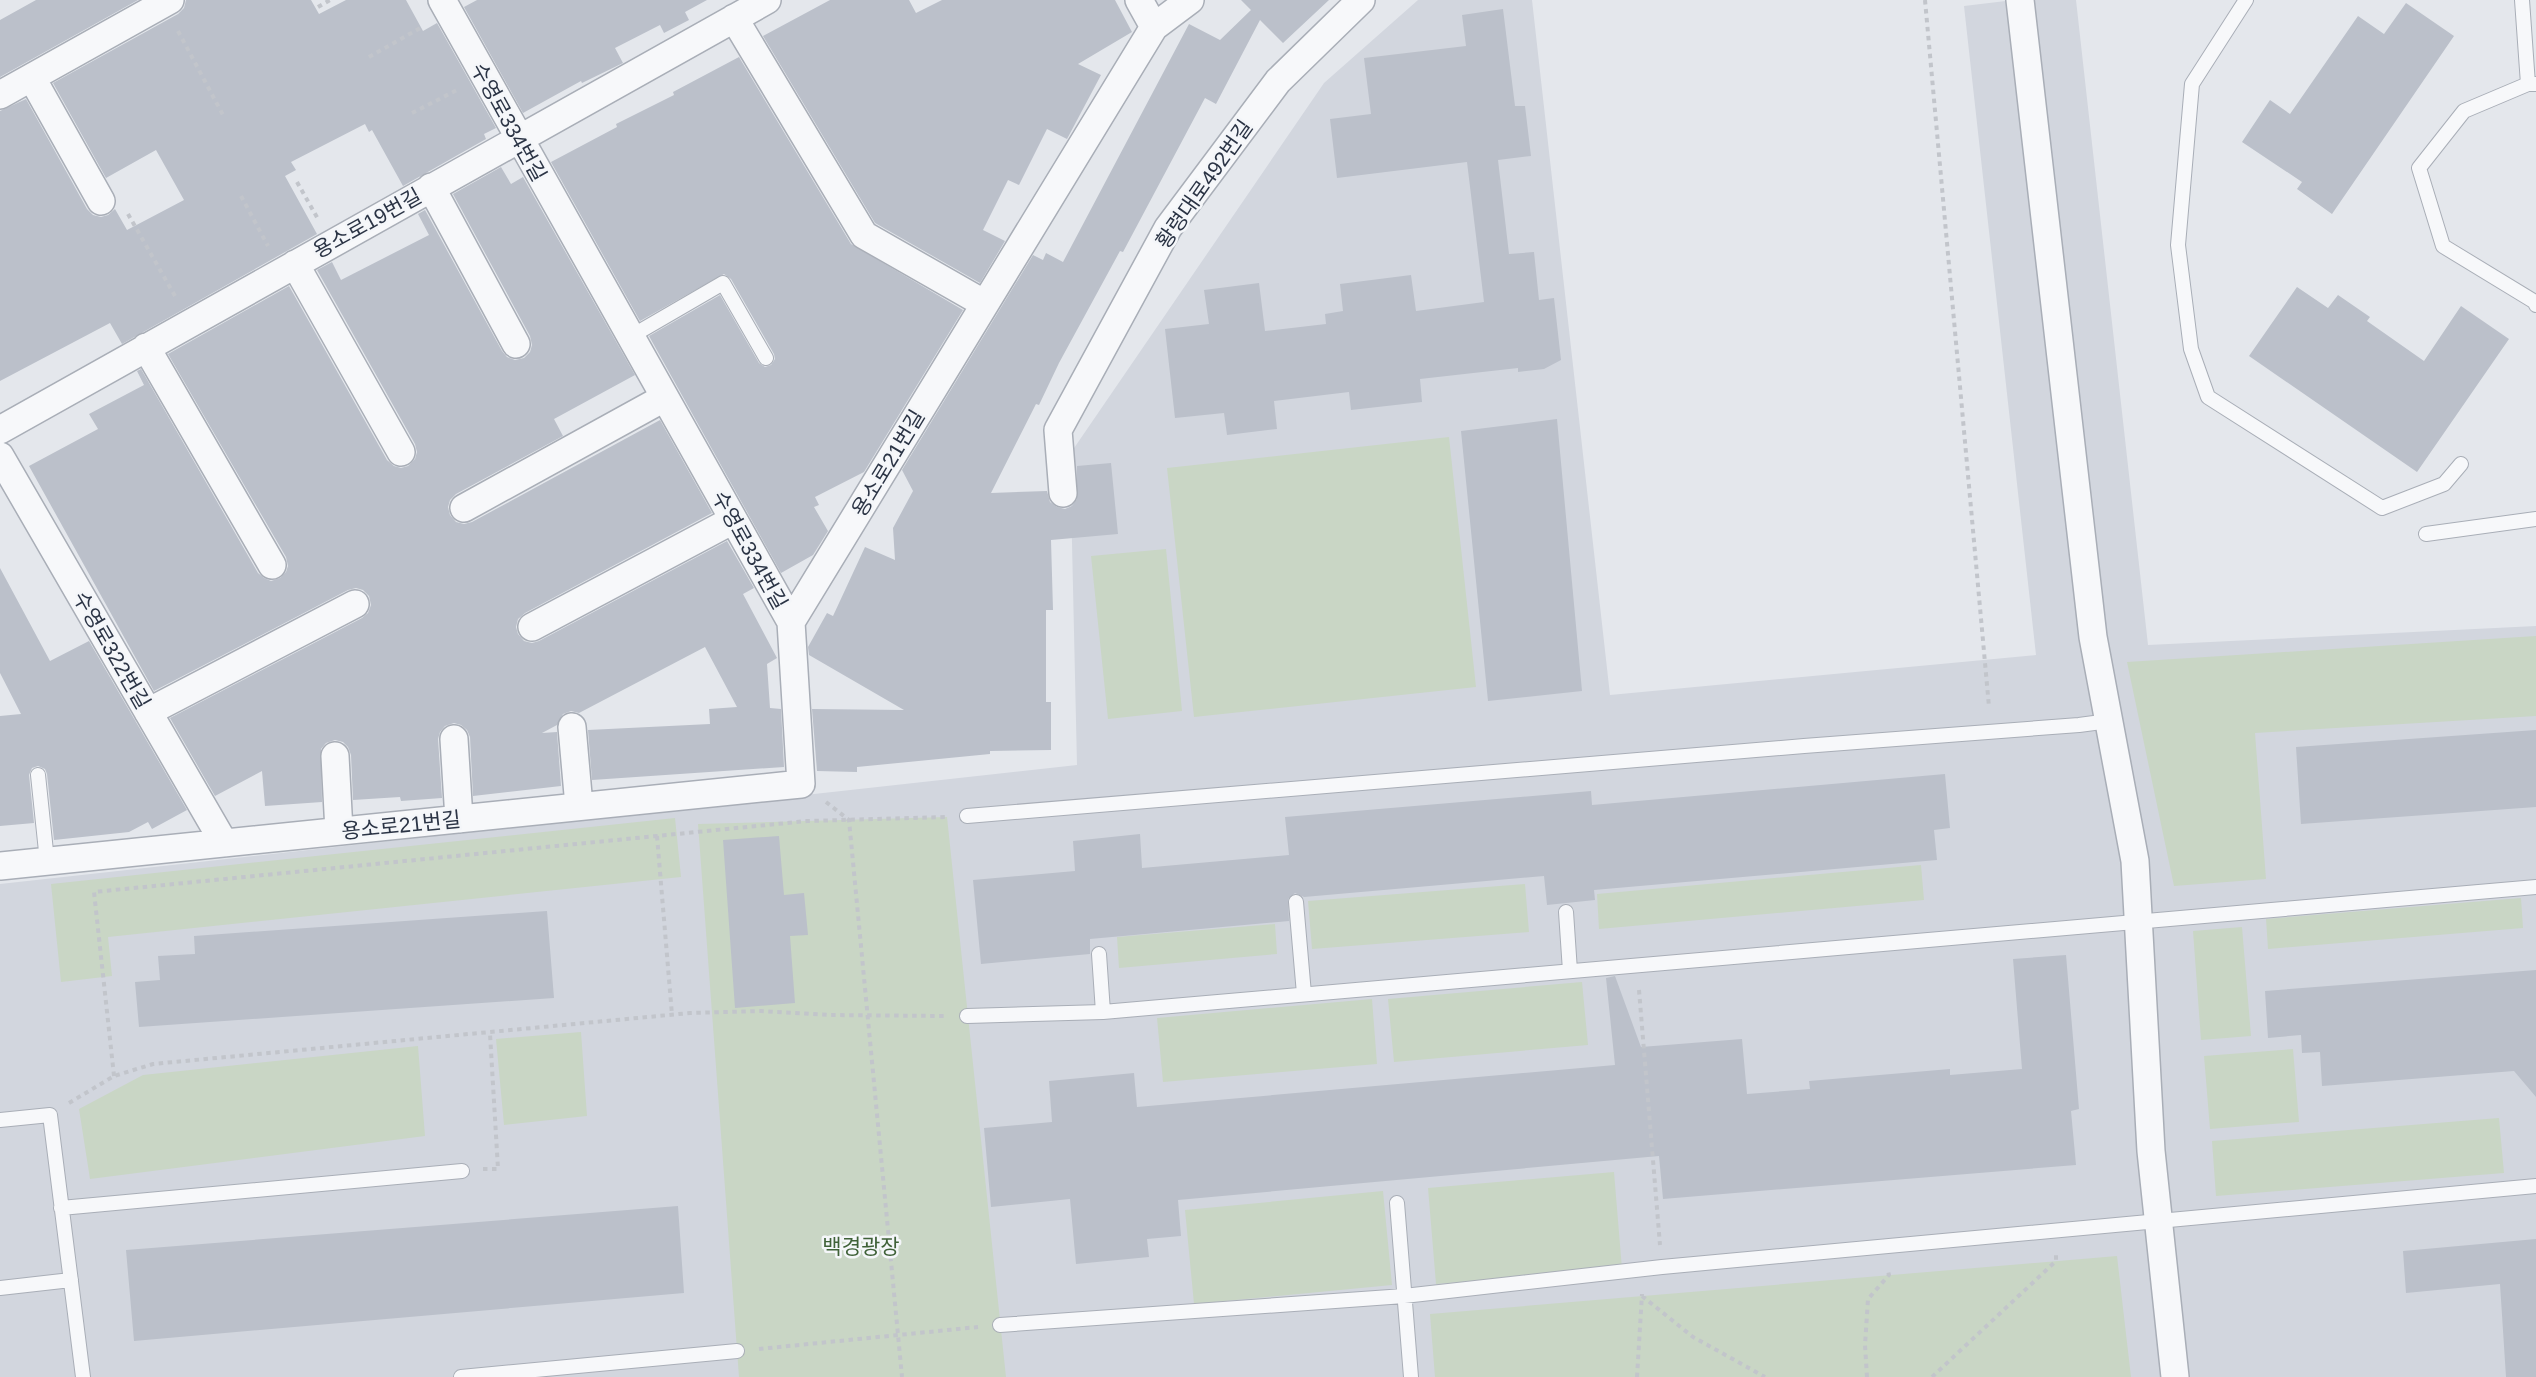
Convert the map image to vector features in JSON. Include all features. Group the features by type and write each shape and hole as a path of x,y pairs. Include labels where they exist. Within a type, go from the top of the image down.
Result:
{"street":[{"name":"용소로19번길","path":"0,430 767,0"},
{"path":"1139,0 1154,27"},
{"name":"용소로21번길","path":"791,622 1154,27 1190,0"},
{"name":"황령대로492번길","path":"1064,493 1058,430 1168,228 1278,81 1361,0"},
{"path":"2020,0 2093,637 2135,861 2151,1150 2175,1377"},
{"path":"0,95 167,2"},
{"name":"수영로334번길","path":"445,6 791,622 801,784"},
{"path":"734,18 864,235 985,304"},
{"path":"32,78 112,203"},
{"path":"431,187 516,344"},
{"path":"288,267 400,452"},
{"path":"146,347 272,565"},
{"path":"464,508 664,398"},
{"name":"수영로322번길","path":"0,456 224,843"},
{"path":"532,627 733,520"},
{"path":"148,712 355,604"},
{"path":"572,726 579,806"},
{"path":"454,739 459,819"},
{"path":"335,756 339,831"},
{"name":"용소로21번길","path":"0,866 801,784"}],"lane":[{"path":"2246,0 2192,84 2178,244 2191,349 2208,397 2382,508 2444,484 2460,464"},
{"path":"2522,0 2532,84 2464,111 2419,168 2443,246 2535,302 2536,305"},
{"path":"630,337 723,283 766,358"},
{"path":"2426,534 2536,519"},
{"path":"967,816 2109,721"},
{"path":"38,776 47,861"},
{"path":"967,1016 1103,1012 2536,887"},
{"path":"1296,902 1304,994"},
{"path":"1566,912 1570,971"},
{"path":"1099,954 1103,1012"},
{"path":"0,1120 50,1114 82,1377"},
{"path":"62,1208 462,1171"},
{"path":"1000,1325 1404,1296 1662,1267 2536,1186"},
{"path":"1397,1203 1411,1377"},
{"path":"0,1288 71,1280"},
{"path":"461,1377 737,1351"}],"path":[{"path":"318,7 330,0"},
{"path":"1925,0 1992,732"},
{"path":"167,2 223,115"},
{"path":"369,57 445,6"},
{"path":"412,113 483,76"},
{"path":"297,182 332,243"},
{"path":"241,196 288,267"},
{"path":"112,203 191,322"},
{"path":"114,1076 94,892 807,821 967,816"},
{"path":"849,820 902,1377"},
{"path":"657,836 672,1015"},
{"path":"1637,967 1662,1267"},
{"path":"50,1114 114,1076 153,1065 672,1015 761,1011 830,1015 967,1016"},
{"path":"462,1171 498,1168 490,1034"},
{"path":"1932,1377 2056,1261 2055,1230"},
{"path":"1867,1377 1864,1345 1868,1299 1889,1275 1887,1246"},
{"path":"1637,1377 1642,1296 1640,1270"},
{"path":"1642,1296 1693,1337 1765,1377"},
{"path":"737,1351 1000,1325"}],"shaded area":[{"path":"1418,0 1532,0 1610,695 2036,655 1964,6 2014,0 2076,0 2148,645 2536,626 2536,1377 0,1377 0,884 1077,765 1070,454 1324,83"}],"green space":[{"path":"1449,437 1476,687 1194,717 1167,468"},
{"path":"1166,549 1182,711 1108,719 1091,556"},
{"path":"2536,636 2536,716 2255,733 2266,879 2174,886 2127,662"},
{"name":"백경광장","path":"947,817 1006,1377 739,1377 698,824"},
{"path":"675,818 681,877 108,937 112,976 61,982 51,884"},
{"path":"1921,865 1924,900 1599,929 1597,894"},
{"path":"1525,884 1529,932 1312,949 1308,901"},
{"path":"2521,898 2523,928 2268,949 2266,919"},
{"path":"1275,924 1277,954 1119,968 1117,937"},
{"path":"2242,927 2251,1036 2201,1040 2193,931"},
{"path":"1582,982 1588,1045 1394,1062 1388,999"},
{"path":"1372,999 1377,1064 1163,1082 1157,1018"},
{"path":"581,1032 587,1116 504,1125 496,1039"},
{"path":"418,1046 425,1136 90,1179 79,1109 143,1075"},
{"path":"2293,1049 2299,1122 2210,1129 2204,1056"},
{"path":"2499,1118 2504,1173 2216,1196 2212,1141"},
{"path":"1614,1172 1622,1269 1436,1284 1428,1188"},
{"path":"1383,1191 1392,1285 1194,1304 1185,1210"},
{"path":"2117,1256 2131,1377 1435,1377 1430,1314"}],"building":[{"path":"36,0 138,0 0,77 0,20"},
{"path":"186,0 311,0 319,14 346,0 406,0 423,31 437,23 496,128 484,134 486,139 403,186 372,130 369,132 365,124 291,162 296,170 285,176 317,234 122,344 110,323 0,381 0,111 26,99 87,209 93,215 101,217 115,209 127,230 184,200 156,150 106,178 53,83 178,14 184,8"},
{"path":"477,0 707,0 685,12 689,20 664,33 660,25 615,48 623,63 582,83 581,81 523,113 464,7"},
{"path":"830,0 909,0 916,13 942,0 1115,0 1132,32 1078,64 1101,75 1067,139 1047,129 1019,185 1008,180 983,230 1005,241 980,283 875,223 763,36"},
{"path":"1241,0 1329,0 1283,43 1260,20 1216,104 1205,98 1123,252 1120,251 1059,363 1039,405 1036,404 991,493 1047,491 1050,502 1065,509 1072,506 1077,499 1077,466 1111,463 1118,534 1051,540 1053,610 1046,610 1046,702 1051,702 1051,750 990,751 990,754 857,767 857,772 817,771 812,709 904,710 809,655 808,647 827,613 833,616 865,547 895,560 893,528 913,491 902,470 1033,255 1043,260 1046,253 1063,262 1189,24 1220,40 1251,10"},
{"path":"2406,3 2454,36 2332,214 2297,189 2302,182 2242,142 2270,100 2290,114 2358,16 2384,34"},
{"path":"1503,9 1515,106 1525,106 1531,156 1498,160 1509,254 1534,252 1539,300 1554,298 1561,360 1544,369 1518,372 1518,368 1420,379 1422,402 1351,410 1349,392 1274,401 1277,429 1227,435 1224,413 1175,418 1165,329 1209,324 1204,290 1259,283 1265,331 1326,324 1325,314 1343,311 1340,284 1411,275 1416,311 1484,302 1467,162 1337,178 1330,119 1371,114 1364,58 1466,46 1462,15"},
{"path":"739,57 851,244 963,310 864,472 815,497 819,505 814,507 828,531 813,555 781,573 649,336 720,295 759,363 765,367 771,365 775,359 774,354 731,279 724,274 640,321 551,162"},
{"path":"501,167 511,184 523,177 635,375 554,419 563,436 456,494 450,500 448,507 450,515 456,522 464,524 472,522 660,420 712,513 525,613 518,619 516,627 518,634 524,641 532,643 539,641 727,541 754,588 743,594 777,658 767,664 770,708 781,709 784,767 592,780 588,730 710,724 709,709 737,707 705,647 579,713 571,711 563,714 557,725 542,733 557,732 561,786 473,796 470,737 467,730 454,723 445,726 438,739 442,798 401,801 400,797 353,800 351,755 343,742 335,740 326,743 321,749 322,802 265,806 262,771 215,796 170,718 362,618 368,613 371,605 369,596 363,590 356,588 348,590 154,691 29,466 98,429 89,414 144,385 137,371 141,369 258,573 271,581 280,578 288,566 286,557 168,354 289,286 387,460 401,468 408,466 415,459 417,452 415,444 317,270 332,262 341,280 429,235 418,214 425,210 502,351 507,357 515,360 524,358 530,352 532,345 530,336 453,194"},
{"path":"2297,287 2328,308 2338,295 2370,317 2367,321 2424,361 2461,306 2509,339 2417,472 2249,356"},
{"path":"1557,419 1582,691 1488,701 1461,431"},
{"path":"0,568 50,661 89,641 187,810 152,829 148,822 129,832 54,840 47,774 45,769 38,766 32,768 29,775 34,823 0,826 0,716 21,714 0,673"},
{"path":"2536,730 2536,807 2301,824 2296,747"},
{"path":"1945,774 1950,828 1934,830 1937,860 1594,890 1595,900 1547,905 1544,876 1304,897 1295,893 1288,899 1289,921 1090,939 1090,954 981,964 973,880 1075,871 1073,841 1140,834 1142,868 1289,855 1285,817 1591,791 1592,805"},
{"path":"779,836 784,895 804,893 808,935 790,936 795,1003 735,1008 723,840"},
{"path":"547,911 554,998 139,1027 135,982 160,980 158,956 195,954 194,936"},
{"path":"2066,955 2079,1109 2071,1111 2076,1165 1663,1199 1659,1156 1178,1200 1181,1236 1147,1239 1149,1257 1076,1264 1070,1199 991,1207 984,1128 1052,1122 1049,1081 1134,1073 1137,1107 1615,1065 1606,978 1615,976 1641,1047 1742,1039 1747,1094 1810,1089 1809,1081 1950,1069 1950,1075 2022,1069 2013,959"},
{"path":"2536,970 2536,1097 2514,1071 2322,1086 2320,1052 2302,1053 2301,1035 2268,1038 2265,991"},
{"path":"678,1206 684,1293 134,1341 126,1250"},
{"path":"2536,1239 2536,1377 2506,1377 2500,1284 2406,1293 2403,1251"}]}
